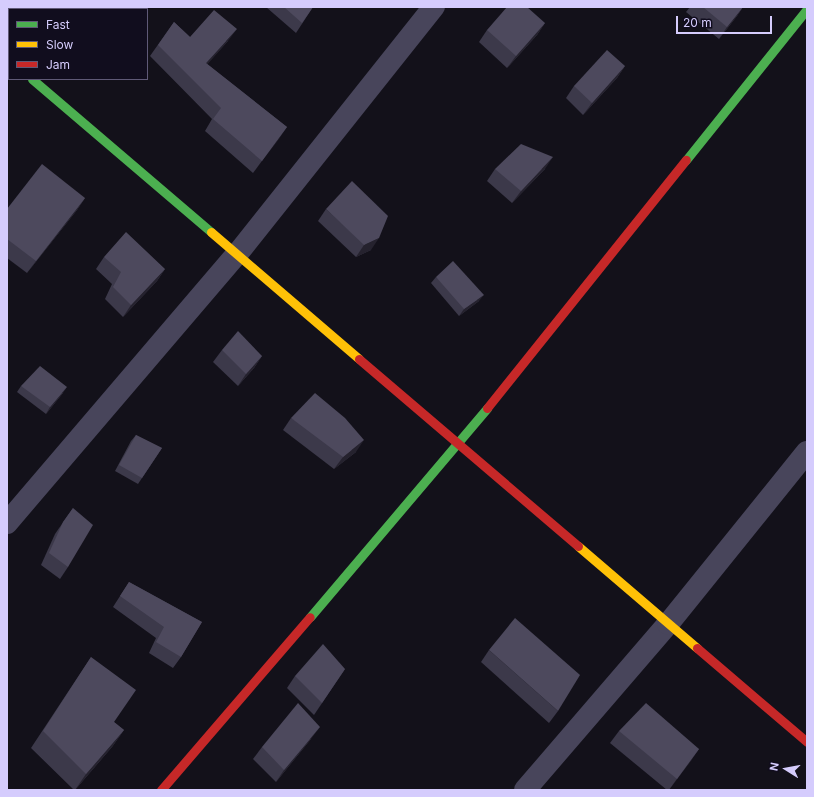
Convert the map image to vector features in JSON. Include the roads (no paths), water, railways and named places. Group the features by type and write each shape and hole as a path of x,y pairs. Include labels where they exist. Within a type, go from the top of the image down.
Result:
{"street":[{"path":"7,523 238,253 434,7"},
{"path":"161,790 457,445 807,9"},
{"path":"38,81 238,253 457,445 807,742"},
{"path":"525,790 668,624 807,452"}]}
